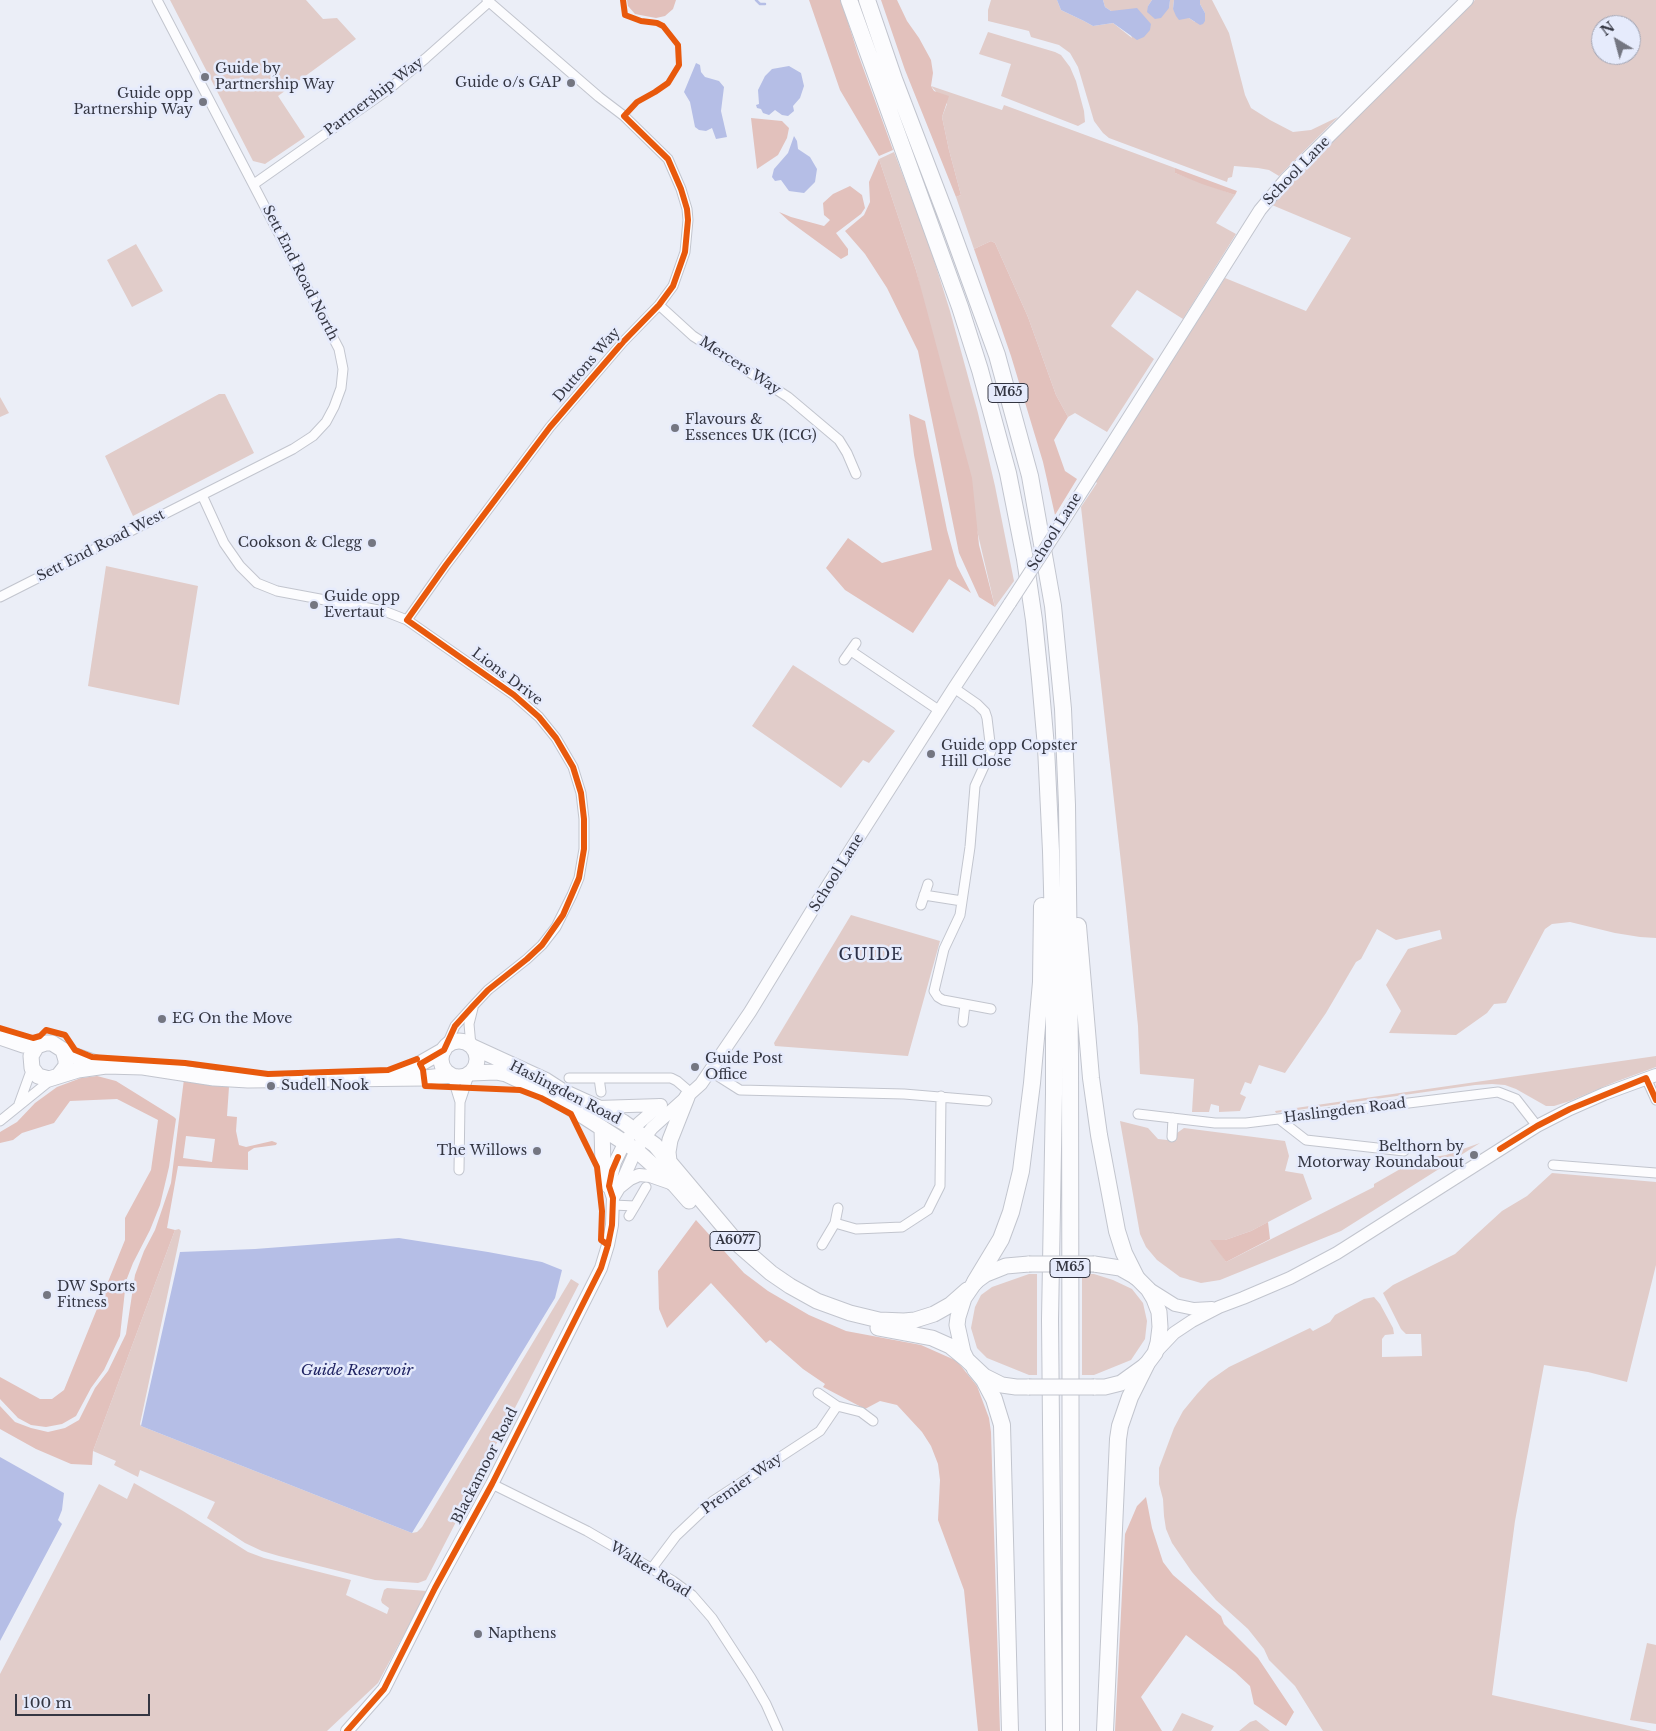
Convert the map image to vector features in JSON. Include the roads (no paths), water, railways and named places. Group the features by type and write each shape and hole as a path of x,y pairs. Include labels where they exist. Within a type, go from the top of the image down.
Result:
{"highway":[{"name":"M65","path":"849,0 960,307 980,370 1008,473 1025,559 1034,620 1046,747 1054,964 1050,1320 1054,1731"},
{"name":"M65","path":"867,0 894,80 991,339 1030,476 1053,606 1063,709 1067,805 1070,1057 1071,1731"},
{"path":"1010,1731 1003,1435 994,1399 960,1344 957,1325 960,1307 971,1286 995,1252 1004,1233 1021,1171 1032,1083 1041,982 1046,747"},
{"path":"1067,805 1091,1078 1099,1135 1117,1231 1124,1253 1157,1306 1160,1320 1160,1333 1150,1359 1130,1397 1120,1426 1118,1439 1105,1731"},
{"name":"A6077","path":"2,1038 23,1046 52,1043 73,1056 106,1066"},
{"name":"A6077","path":"2,1038 34,1072 43,1078 57,1077 78,1070 106,1066 143,1067 214,1078 248,1080 393,1079 461,1077 470,1074"},
{"name":"A6077","path":"393,1079 457,1042 464,1042 472,1047"},
{"path":"31,1067 31,1056 37,1046"},
{"path":"470,1074 475,1068 477,1061 477,1056 472,1047"},
{"name":"Haslingden Road","path":"472,1047 545,1080 562,1091 599,1099 660,1150 740,1246 771,1273 817,1301 850,1313 879,1320 915,1320 950,1306 971,1286"},
{"path":"444,1049 442,1063 445,1070 452,1076"},
{"path":"57,1077 66,1066 63,1050"},
{"name":"Haslingden Road","path":"470,1074 496,1072 515,1078 549,1094 630,1146 675,1185 732,1247 765,1278 787,1294 846,1319 884,1329 932,1338 950,1346 971,1364"},
{"path":"670,1161 668,1152 670,1140 689,1095"},
{"path":"602,1128 603,1166 614,1194"},
{"name":"A6077","path":"971,1286 999,1268 1029,1264 1094,1264 1120,1268 1141,1281"},
{"name":"A6077","path":"971,1364 984,1376 997,1383 1016,1387 1106,1387 1121,1382 1150,1359"}],"main road":[{"name":"School Lane","path":"639,1133 652,1128 689,1095 710,1071 750,1012 816,904 1010,604 1260,210 1286,179 1466,0"},
{"path":"1150,1359 1167,1339 1183,1326 1219,1307 1290,1278 1337,1253 1537,1126 1570,1109 1651,1077"},
{"path":"639,1133 639,1122 660,1105 689,1095"},
{"path":"599,1099 660,1105"},
{"name":"Blackamoor Road","path":"347,1731 384,1689 435,1588 492,1484 601,1268 608,1246 614,1194 615,1162 639,1133"},
{"path":"614,1194 630,1179 640,1175 650,1176 675,1185"},
{"path":"1141,1281 1175,1305 1194,1309 1219,1307"}],"street":[{"name":"Sett End Road North","path":"157,0 339,349 343,369 342,388 334,407 326,422 313,436 293,449 202,495"},
{"name":"Partnership Way","path":"254,184 389,89 488,1"},
{"name":"Duttons Way","path":"407,620 550,427 623,342 659,305 673,286 685,252 688,220 687,209 668,159 624,116 598,97 488,1"},
{"name":"Mercers Way","path":"659,305 693,336 788,397 839,440 856,474"},
{"name":"Sett End Road West","path":"0,597 202,495"},
{"name":"Lions Drive","path":"202,495 224,543 240,566 257,583 277,591 384,610 407,620 514,695 539,717 556,738 573,767 581,793 584,819 584,849 578,878 563,915 542,945 488,990 455,1026 444,1049"},
{"path":"844,660 853,647 940,710"},
{"path":"954,688 985,712 990,755 975,786 970,847 960,915 944,949 934,987 936,994 941,999 991,1009"},
{"path":"921,905 928,884"},
{"path":"924,895 962,901"},
{"path":"962,1022 965,1004"},
{"path":"472,1047 469,1024 473,1006"},
{"path":"19,1105 31,1067"},
{"path":"710,1071 740,1090 941,1096 987,1101"},
{"path":"460,1102 470,1074"},
{"path":"452,1076 460,1102 459,1170"},
{"path":"0,1121 57,1077"},
{"path":"1651,1077 1656,1100"},
{"name":"Haslingden Road","path":"569,1078 671,1078 677,1081 689,1095"},
{"name":"Haslingden Road","path":"599,1099 600,1078"},
{"name":"Haslingden Road","path":"1138,1114 1215,1123 1246,1123 1498,1092 1516,1099 1537,1126"},
{"path":"835,1223 856,1229 902,1227 928,1210 940,1186 941,1096"},
{"path":"1172,1137 1173,1118"},
{"path":"1279,1119 1306,1140 1404,1152"},
{"path":"1553,1165 1656,1173"},
{"path":"629,1216 646,1187"},
{"path":"614,1194 635,1206"},
{"path":"822,1245 835,1223 838,1208"},
{"path":"818,1393 837,1406 861,1412 873,1421"},
{"name":"Premier Way","path":"652,1568 676,1536 713,1501 820,1431 837,1406"},
{"name":"Walker Road","path":"492,1484 586,1531 652,1568 692,1595 704,1607 766,1704 778,1731"}],"water":[{"path":"1057,0 1103,0 1105,7 1111,11 1137,8 1151,24 1150,30 1144,37 1137,40 1113,23 1093,26 1061,10"},
{"path":"1152,0 1170,0 1169,8 1161,18 1155,19 1147,12"},
{"path":"1174,0 1200,0 1205,13 1203,24 1200,25 1189,18 1179,20 1173,9"},
{"path":"696,63 700,65 701,72 705,77 719,81 724,87 721,111 727,137 716,139 712,128 706,131 695,127 690,102 684,92"},
{"path":"789,66 801,73 804,86 800,98 793,106 794,111 788,116 782,115 775,110 769,115 763,113 756,105 759,104 758,90 765,76 772,69"},
{"path":"794,136 798,149 810,157 817,169 815,182 804,193 789,191 781,180 775,181 772,177 774,169 788,153"},
{"name":"Guide Reservoir","path":"399,1238 542,1262 562,1270 555,1298 412,1533 141,1426 180,1252 255,1249"},
{"path":"0,1457 64,1493 62,1510 58,1520 62,1524 0,1641"}],"waterway":[{"path":"756,0 760,4 765,4"}],"place":[{"name":"Guide by Partnership Way","path":"205,77"},
{"name":"Guide o/s GAP","path":"571,83"},
{"name":"Guide opp Partnership Way","path":"203,102"},
{"name":"Flavours & Essences UK (ICG)","path":"675,428"},
{"name":"Cookson & Clegg","path":"372,543"},
{"name":"Guide opp Evertaut","path":"314,605"},
{"name":"Guide opp Copster Hill Close","path":"931,754"},
{"name":"EG On the Move","path":"162,1019"},
{"name":"Guide Post Office","path":"695,1067"},
{"name":"Sudell Nook","path":"271,1086"},
{"name":"The Willows","path":"537,1151"},
{"name":"Belthorn by Motorway Roundabout","path":"1474,1155"},
{"name":"DW Sports Fitness","path":"47,1295"},
{"name":"Napthens","path":"478,1634"}],"district":[{"name":"GUIDE","path":"871,955"}]}
